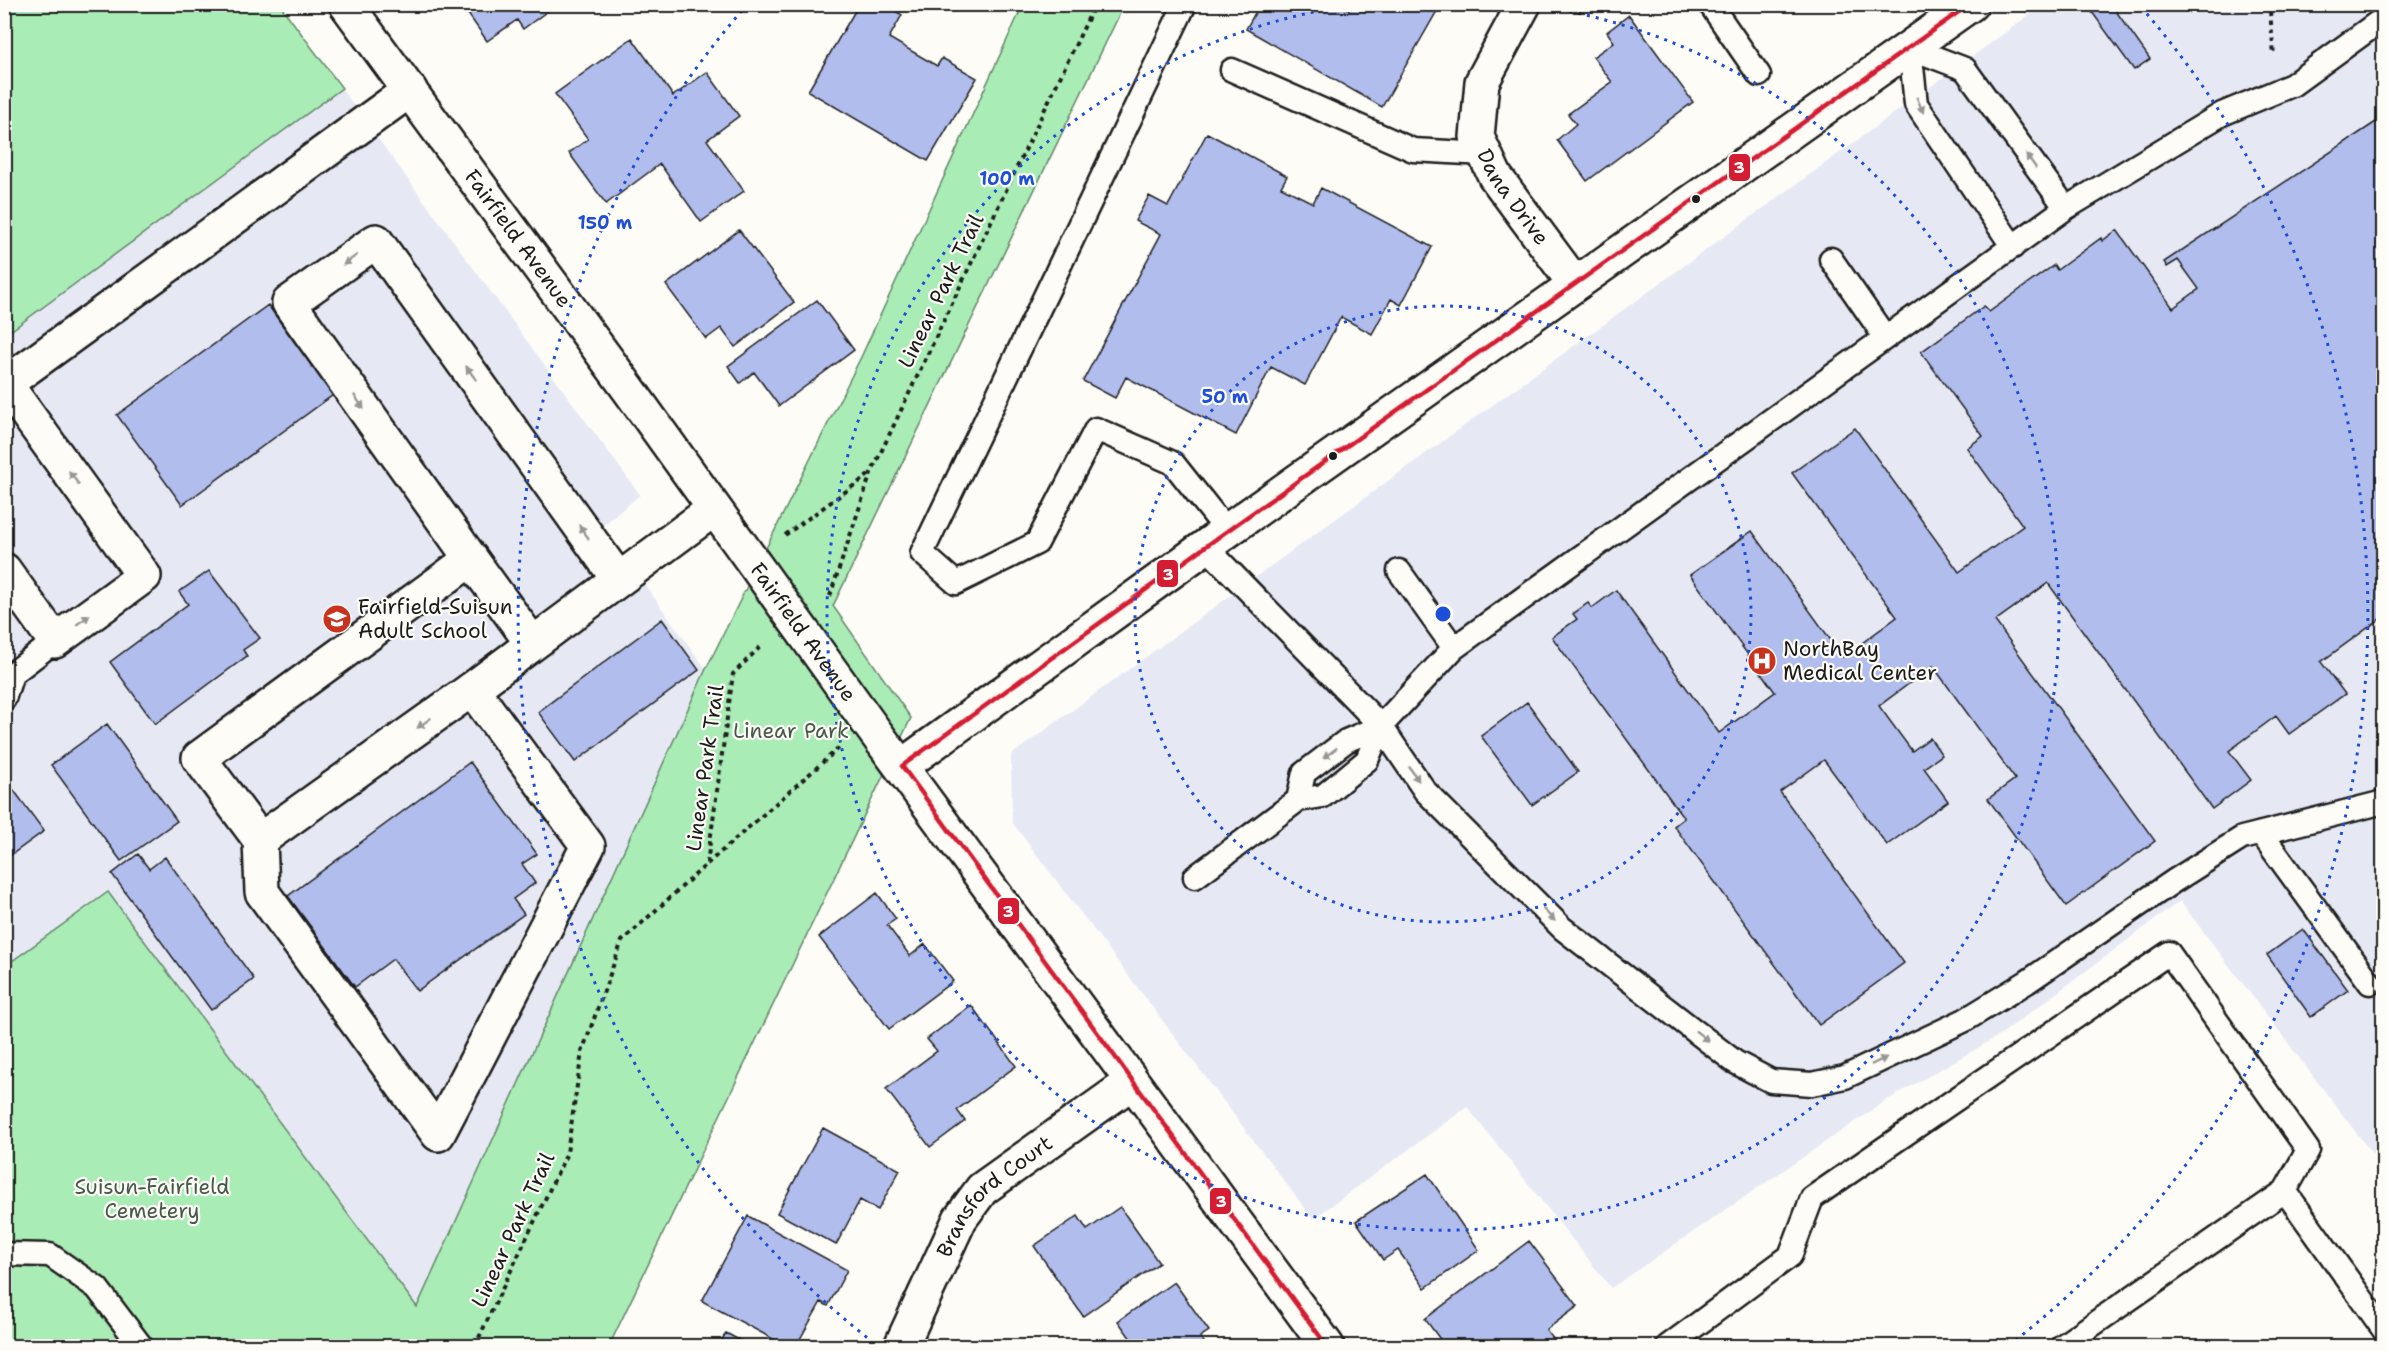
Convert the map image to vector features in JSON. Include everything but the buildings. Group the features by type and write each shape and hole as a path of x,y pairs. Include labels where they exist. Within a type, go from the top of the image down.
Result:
{"street":[{"name":"Fairfield Avenue","path":"346,4 1327,1347"},
{"name":"Dana Drive","path":"1524,4 1482,82 1478,137 1495,176 1575,284"},
{"path":"902,766 1216,539 1971,4"},
{"path":"4,570 56,641 144,576 5,383 410,90"},
{"path":"532,643 289,303 376,241 618,579"},
{"path":"261,840 714,509"},
{"path":"471,560 199,758 261,840 262,892 438,1134 588,846 472,688"},
{"name":"Bransford Court","path":"901,1347 960,1219 982,1189 1132,1082"}],"lane":[{"path":"1185,4 922,553 956,584 1037,543 1096,429 1173,463 1216,539 1381,726 1425,791 1562,928 1735,1062 1771,1081 1812,1084 1845,1077 1965,1020 2027,982 2242,838 2384,802"},
{"path":"1710,4 1759,75"},
{"path":"1195,877 1298,800 1323,796 1367,760 1381,726 1454,648 2066,208 2222,114 2292,85 2384,18"},
{"path":"2013,247 1916,104 1911,48 1965,69 2066,208"},
{"path":"1232,70 1413,150 1485,154"},
{"path":"1831,259 1885,337"},
{"path":"1399,571 1454,648"},
{"path":"4,699 12,674 56,641"},
{"path":"2261,833 2370,983"},
{"path":"1668,1347 1790,1256 1812,1198 2169,953 2308,1150 2285,1191 2062,1347"},
{"path":"2285,1191 2384,1330"},
{"path":"4,1254 50,1255 98,1288 141,1347"}],"path":[{"name":"Linear Park Trail","path":"830,596 871,473 1095,4"},
{"path":"2265,4 2270,12 2275,62"},
{"path":"785,535 871,473"},
{"name":"Linear Park Trail","path":"476,1347 567,1153 582,1052 622,941 707,864 733,674 764,644"},
{"path":"707,864 839,748"}],"shaded area":[{"name":"Fairfield-Suisun Adult School","path":"5,5 280,5 640,495 602,526 706,669 417,1308 109,893 5,967"},
{"name":"NorthBay Medical Center","path":"2043,5 2383,5 2383,1168 2180,901 2000,1035 1887,1100 1611,1288 1467,1107 1313,1219 1012,822 1011,755"}],"green space":[{"path":"5,4 280,5 342,88 5,335"},
{"name":"Linear Park","path":"1023,5 1124,5 833,606 911,718 609,1346 5,1346 4,967 108,892 417,1307 706,669 862,355"}],"transit line":[{"name":"3","path":"902,766 1227,531 1970,4"},
{"name":"3","path":"902,766 1327,1346"}],"place":[{"name":"Fairfield-Suisun Adult School","path":"337,619"},
{"name":"NorthBay Medical Center","path":"1762,661"}],"park label":[{"name":"Suisun-Fairfield Cemetery","path":"152,1199"}]}
